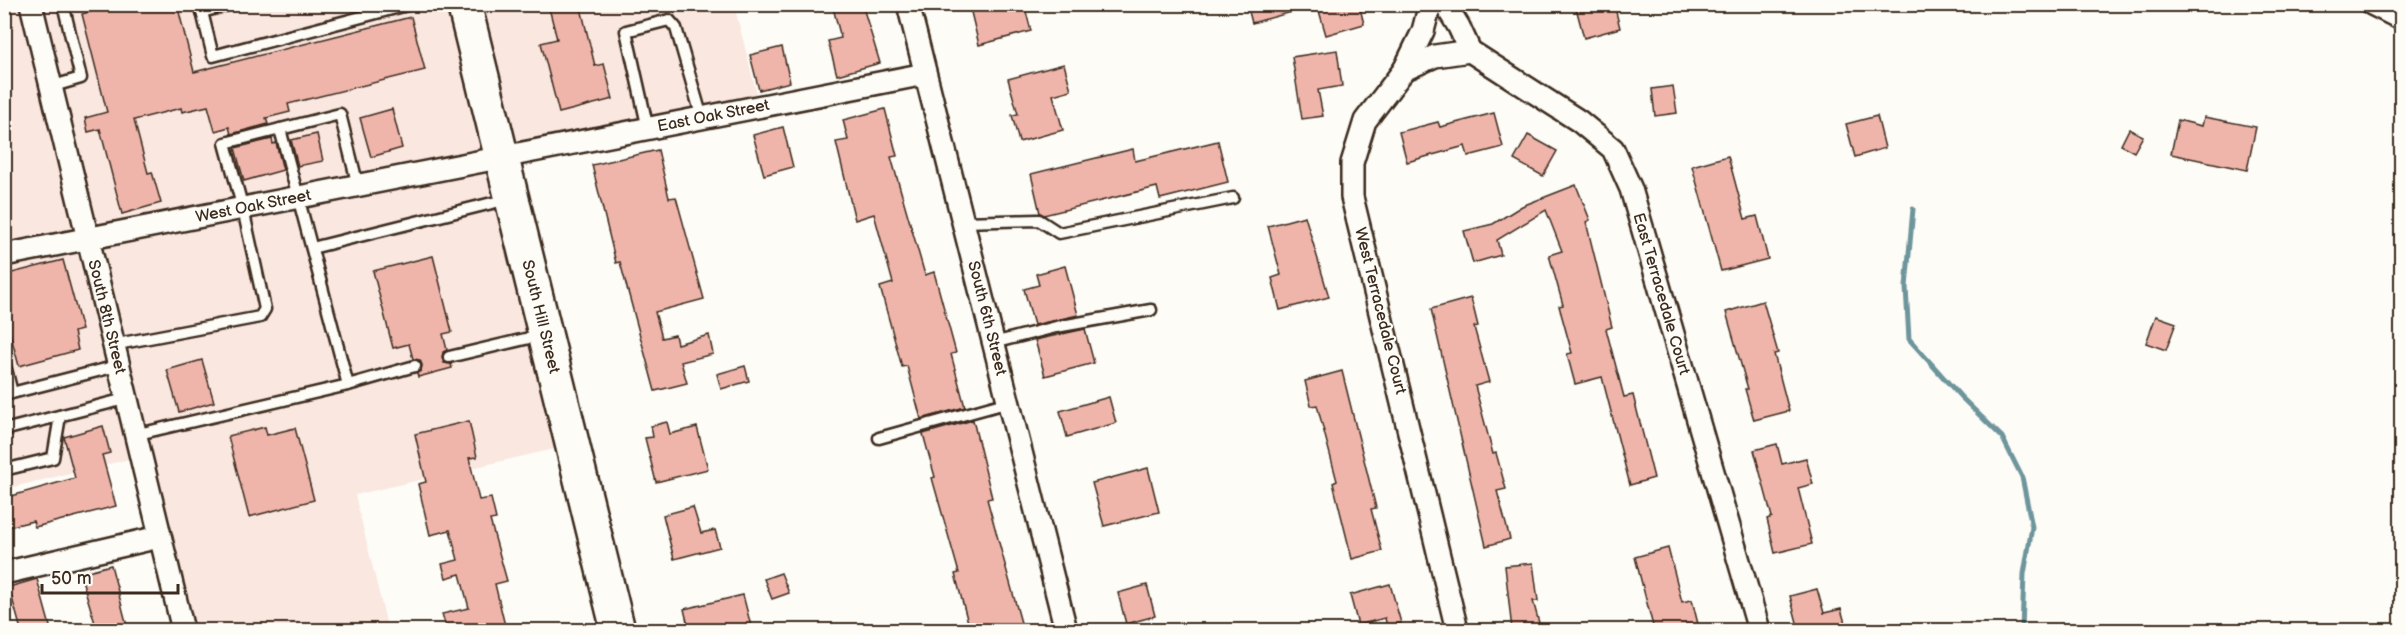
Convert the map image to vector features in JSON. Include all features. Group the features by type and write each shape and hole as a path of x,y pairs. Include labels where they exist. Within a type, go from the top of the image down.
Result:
{"main road":[{"name":"South Hill Street","path":"464,4 618,630"}],"street":[{"name":"South 6th Street","path":"908,4 1066,630"},
{"path":"1404,70 1423,31 1430,4"},
{"path":"1445,4 1470,51"},
{"path":"2372,4 2402,20"},
{"name":"South 8th Street","path":"32,5 86,239 183,630"},
{"name":"West Terracedale Court","path":"1457,630 1353,197 1352,163 1365,121 1404,70 1435,57 1470,51"},
{"name":"East Terracedale Court","path":"1470,51 1579,121 1613,149 1631,189 1759,630"},
{"name":"East Oak Street","path":"501,158 925,74"},
{"name":"West Oak Street","path":"4,255 501,158"},
{"path":"4,573 159,537"}],"lane":[{"path":"50,87 81,78 63,4"},
{"path":"231,4 201,8 213,56 411,4"},
{"path":"648,129 626,31 669,20 676,27 702,118"},
{"path":"112,345 260,317 263,314 265,309 243,209 225,143 340,114 358,186"},
{"path":"280,129 348,385"},
{"path":"312,248 511,198"},
{"path":"963,222 1039,220 1059,233 1233,198"},
{"path":"993,343 1056,327 1151,310"},
{"path":"449,357 545,335"},
{"path":"4,361 8,394 117,366"},
{"path":"134,435 348,385 415,366"},
{"path":"4,429 125,399"},
{"path":"879,438 1009,402"},
{"path":"4,470 52,458 60,416"}],"shaded area":[{"path":"4,5 734,5 761,110 509,155 584,442 355,495 388,630 189,630 142,456 5,489"}],"building":[{"path":"119,4 177,4 194,72 411,17 425,70 288,104 290,112 266,118 268,124 231,134 229,127 215,131 208,106 182,112 181,108 134,120 148,173 152,172 161,203 122,214 100,129 88,132 85,118 107,112 82,14"},
{"path":"548,4 580,4 595,66 604,64 613,99 559,113 541,43 557,39"},
{"path":"832,4 862,4 880,63 837,75 828,41 841,38"},
{"path":"969,4 1024,4 1031,31 979,45"},
{"path":"1247,4 1303,4 1303,9 1252,23"},
{"path":"1317,4 1359,4 1364,24 1326,35"},
{"path":"1575,4 1614,4 1620,28 1584,38"},
{"path":"782,47 790,82 759,90 750,55"},
{"path":"1337,50 1342,86 1318,90 1323,116 1302,119 1292,57"},
{"path":"1064,64 1071,90 1053,95 1063,130 1019,142 1012,115 1018,114 1008,79"},
{"path":"1673,86 1677,113 1655,116 1652,89"},
{"path":"392,109 402,148 371,157 360,118"},
{"path":"885,109 897,156 891,157 925,275 934,272 956,353 951,354 965,407 921,419 907,366 902,367 880,287 893,283 874,214 855,220 836,142 848,140 843,120"},
{"path":"1494,113 1503,147 1468,156 1465,146 1407,162 1399,132 1438,122 1440,127"},
{"path":"1877,116 1885,148 1855,157 1846,124"},
{"path":"2204,117 2256,127 2247,170 2171,154 2178,120 2202,126"},
{"path":"783,127 793,167 764,175 753,135"},
{"path":"2129,129 2143,136 2134,152 2121,145"},
{"path":"317,134 323,161 298,166 291,140"},
{"path":"1528,135 1557,151 1543,176 1514,160"},
{"path":"272,139 273,144 276,143 283,170 244,181 235,148"},
{"path":"1218,141 1228,182 1160,199 1157,187 1044,215 1040,213 1031,174 1133,149 1135,161"},
{"path":"658,150 669,198 676,197 704,299 655,312 662,338 675,335 677,344 709,335 713,354 681,362 687,383 655,391 620,262 616,263 592,165"},
{"path":"1728,156 1745,219 1757,216 1768,259 1721,271 1692,166"},
{"path":"1576,185 1590,220 1586,222 1612,327 1606,329 1624,397 1633,395 1654,478 1630,485 1602,377 1575,384 1567,354 1572,353 1559,306 1563,305 1549,255 1562,251 1546,210 1497,240 1501,255 1473,263 1464,231 1493,224 1522,206"},
{"path":"1305,216 1329,297 1280,310 1272,278 1281,275 1268,226"},
{"path":"433,256 452,332 443,334 447,350 443,352 442,358 444,363 451,364 452,368 418,377 417,373 421,371 422,365 420,360 413,359 409,344 393,348 373,271"},
{"path":"63,260 82,330 74,332 78,350 19,366 4,311 4,275"},
{"path":"1065,266 1078,315 1034,325 1024,289 1039,285 1036,274"},
{"path":"1471,298 1478,326 1474,327 1489,382 1475,386 1493,454 1496,453 1506,489 1497,491 1510,539 1486,546 1431,309"},
{"path":"1763,301 1778,353 1774,354 1789,411 1754,420 1745,389 1748,389 1726,312"},
{"path":"2156,316 2176,323 2166,350 2146,343"},
{"path":"1085,329 1094,363 1045,376 1035,340"},
{"path":"202,360 214,402 179,412 167,370"},
{"path":"745,366 749,381 721,389 717,374"},
{"path":"1342,371 1376,508 1371,509 1382,551 1352,559 1333,483 1337,481 1317,405 1311,406 1305,381"},
{"path":"1109,397 1116,423 1067,437 1060,411"},
{"path":"973,420 992,498 987,499 1023,630 970,630 955,574 959,573 932,478 935,477 923,434"},
{"path":"469,421 477,457 469,458 479,500 491,498 496,519 490,520 507,581 495,584 506,630 447,630 442,614 469,608 460,574 446,578 442,564 458,560 450,530 430,535 418,484 426,482 415,434"},
{"path":"667,422 670,434 697,427 708,469 656,482 645,438 653,437 651,426"},
{"path":"103,426 110,453 102,455 116,506 35,527 33,521 4,528 4,498 75,478 64,437"},
{"path":"265,427 267,435 295,428 314,500 249,517 228,436"},
{"path":"1777,444 1782,464 1806,458 1813,484 1798,488 1812,544 1775,553 1767,519 1772,517 1754,450"},
{"path":"1148,468 1159,512 1104,526 1092,483"},
{"path":"693,507 701,533 715,530 720,547 674,559 663,515"},
{"path":"1668,548 1682,602 1692,600 1699,628 1654,630 1635,557"},
{"path":"1533,563 1538,601 1533,601 1541,630 1512,630 1505,566"},
{"path":"111,565 128,630 97,630 80,573"},
{"path":"781,573 789,593 772,599 764,579"},
{"path":"37,579 51,630 21,630 9,587"},
{"path":"1390,584 1401,623 1387,627 1385,618 1358,625 1350,595"},
{"path":"1147,585 1155,616 1126,624 1118,593"},
{"path":"1817,589 1824,613 1841,609 1847,630 1799,630 1790,596"},
{"path":"743,595 752,630 689,630 684,609"}],"waterway":[{"path":"1913,209 1906,287 1909,339 1961,397 2002,437 2022,477 2032,527 2024,574 2022,630"}]}
